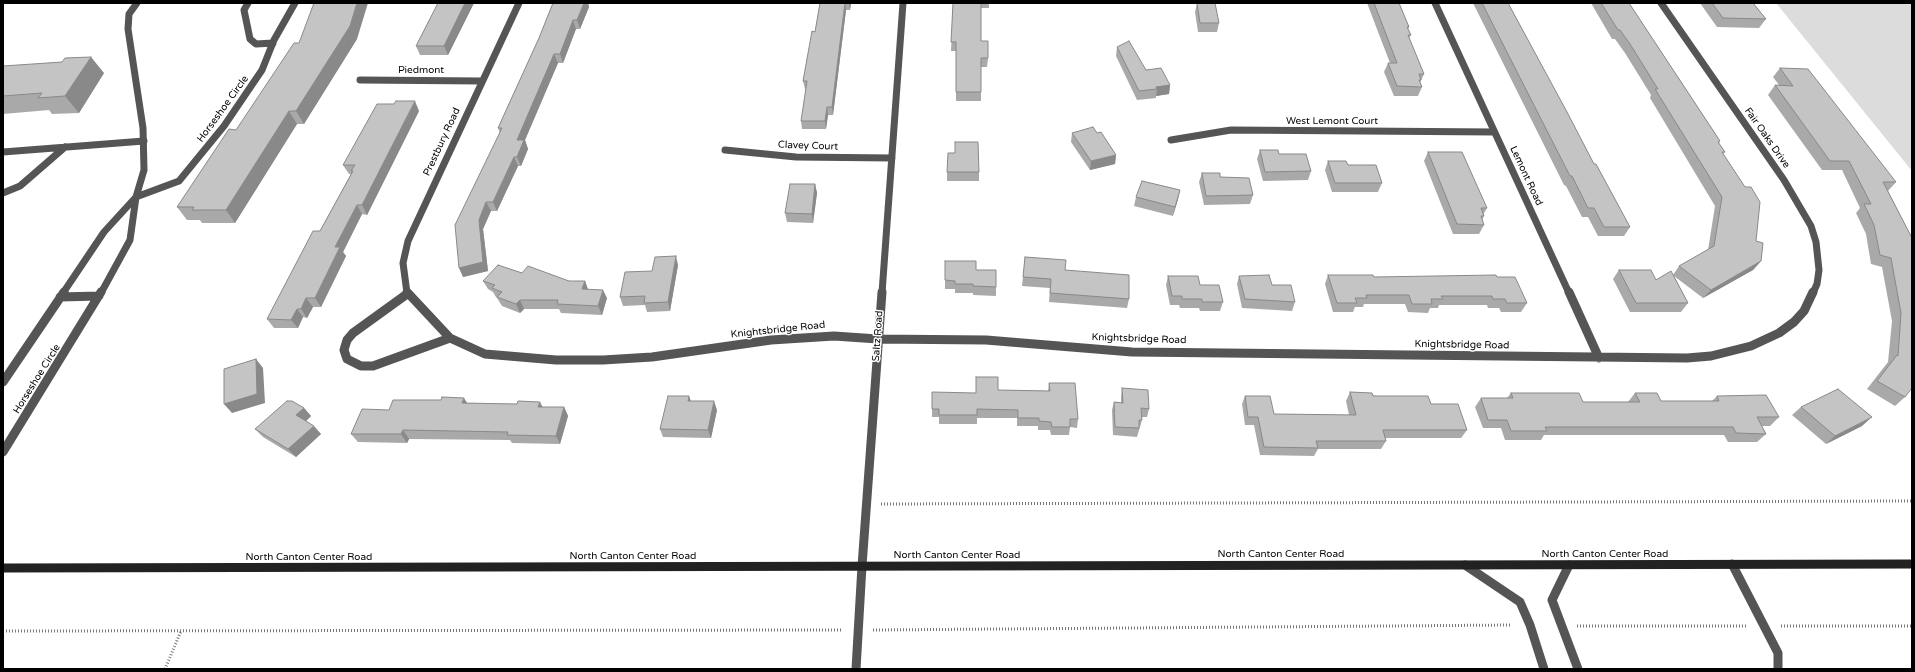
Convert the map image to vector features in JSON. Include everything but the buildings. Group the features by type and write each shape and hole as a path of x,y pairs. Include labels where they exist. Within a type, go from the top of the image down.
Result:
{"main road":[{"name":"North Canton Center Road","path":"3,568 1912,564"}],"street":[{"name":"Horseshoe Circle","path":"3,452 99,296 130,240 136,197 144,170 144,141 128,29 129,14 137,3"},
{"path":"248,3 244,10 250,39 256,44 273,43"},
{"name":"Horseshoe Circle","path":"3,382 104,232 136,197 179,181 224,126 253,86 262,70 273,43 295,3"},
{"name":"Prestbury Road","path":"407,294 403,263 408,241 519,3"},
{"name":"Saltz Road","path":"856,669 866,504 903,3"},
{"name":"Lemont Road","path":"1435,3 1599,358"},
{"name":"Fair Oaks Drive","path":"1661,3 1784,180 1812,226 1819,255 1817,284 1812,298"},
{"name":"Piedmont","path":"360,80 482,80"},
{"name":"West Lemont Court","path":"1171,140 1231,130 1494,132"},
{"path":"3,152 144,141"},
{"path":"3,193 20,186 65,147"},
{"name":"Clavey Court","path":"725,150 796,157 892,158"},
{"path":"407,294 450,338 373,366 361,366 347,359 344,350 347,340 353,332 407,294"},
{"path":"60,297 99,296"},
{"name":"Knightsbridge Road","path":"450,338 485,354 556,360 603,360 652,357 800,337 834,336 878,339 986,340 1132,352 1687,358 1732,352 1751,346 1779,333 1794,322 1812,298"},
{"path":"1732,564 1778,653 1778,669"},
{"path":"1464,565 1520,602 1530,625 1544,669"},
{"path":"1569,565 1552,600 1578,669"}],"path":[{"path":"866,504 1912,501"},
{"path":"3,631 859,630 1530,625"},
{"path":"1562,626 1912,626"},
{"path":"165,669 181,631"}],"shaded area":[{"path":"1776,3 1912,3 1912,171"}]}
